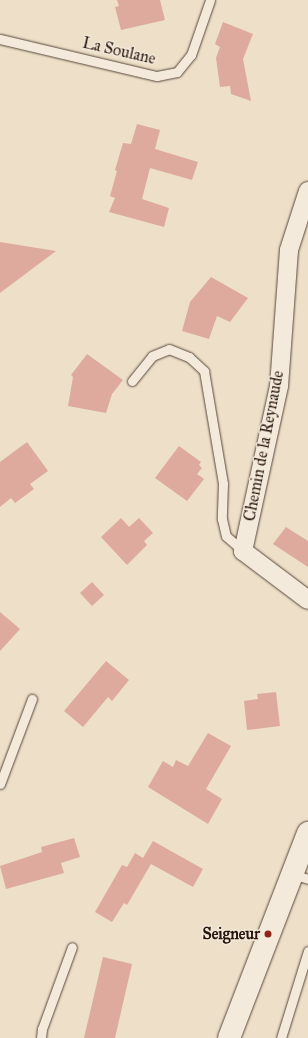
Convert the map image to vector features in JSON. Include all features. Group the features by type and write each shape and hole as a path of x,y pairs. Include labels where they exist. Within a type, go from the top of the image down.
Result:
{"main road":[{"path":"229,1038 300,876 308,832"}],"street":[{"name":"Chemin de la Reynaude","path":"243,550 279,386 289,250 308,191"},
{"path":"243,550 308,600"}],"lane":[{"name":"La Soulane","path":"0,39 158,76 177,72 190,55 210,0"},
{"path":"132,381 152,356 169,349 189,357 204,371 223,483 222,519 226,536 243,550"},
{"path":"0,784 32,699"},
{"path":"41,1038 42,1030 72,947"},
{"path":"282,1038 308,951"}],"building":[{"path":"117,0 160,0 165,20 121,30 115,7 119,6"},
{"path":"223,22 253,34 243,59 251,101 231,94 230,86 220,87 216,58 220,47 215,44"},
{"path":"137,124 160,130 155,149 198,162 192,180 150,168 142,199 169,208 164,227 109,212 115,198 110,196 117,171 115,170 123,143 131,144"},
{"path":"0,242 56,251 0,293"},
{"path":"211,277 248,298 230,322 217,316 209,339 182,331 190,302"},
{"path":"87,354 123,380 112,394 106,413 68,406 73,377 71,375"},
{"path":"27,442 48,471 30,484 34,489 15,503 11,498 0,507 0,462"},
{"path":"179,446 201,462 199,465 202,468 197,474 204,479 187,501 155,478"},
{"path":"121,518 129,527 139,518 153,533 144,541 147,545 127,565 101,537"},
{"path":"286,527 308,541 308,567 273,544"},
{"path":"92,582 104,595 92,606 80,593"},
{"path":"0,612 20,629 0,651"},
{"path":"106,661 129,680 112,701 108,697 83,727 64,711"},
{"path":"276,692 280,726 247,730 244,701 258,699 257,694"},
{"path":"208,733 231,746 206,789 222,799 208,824 148,787 163,761 173,767 176,760 188,766"},
{"path":"74,838 80,857 61,863 64,873 6,889 0,866 42,852 41,847"},
{"path":"153,841 203,869 193,887 151,864 127,905 124,903 112,922 95,912 122,865 127,867 135,853 143,858"},
{"path":"103,957 132,964 115,1038 84,1038"}],"place":[{"name":"Seigneur","path":"268,934"}]}
